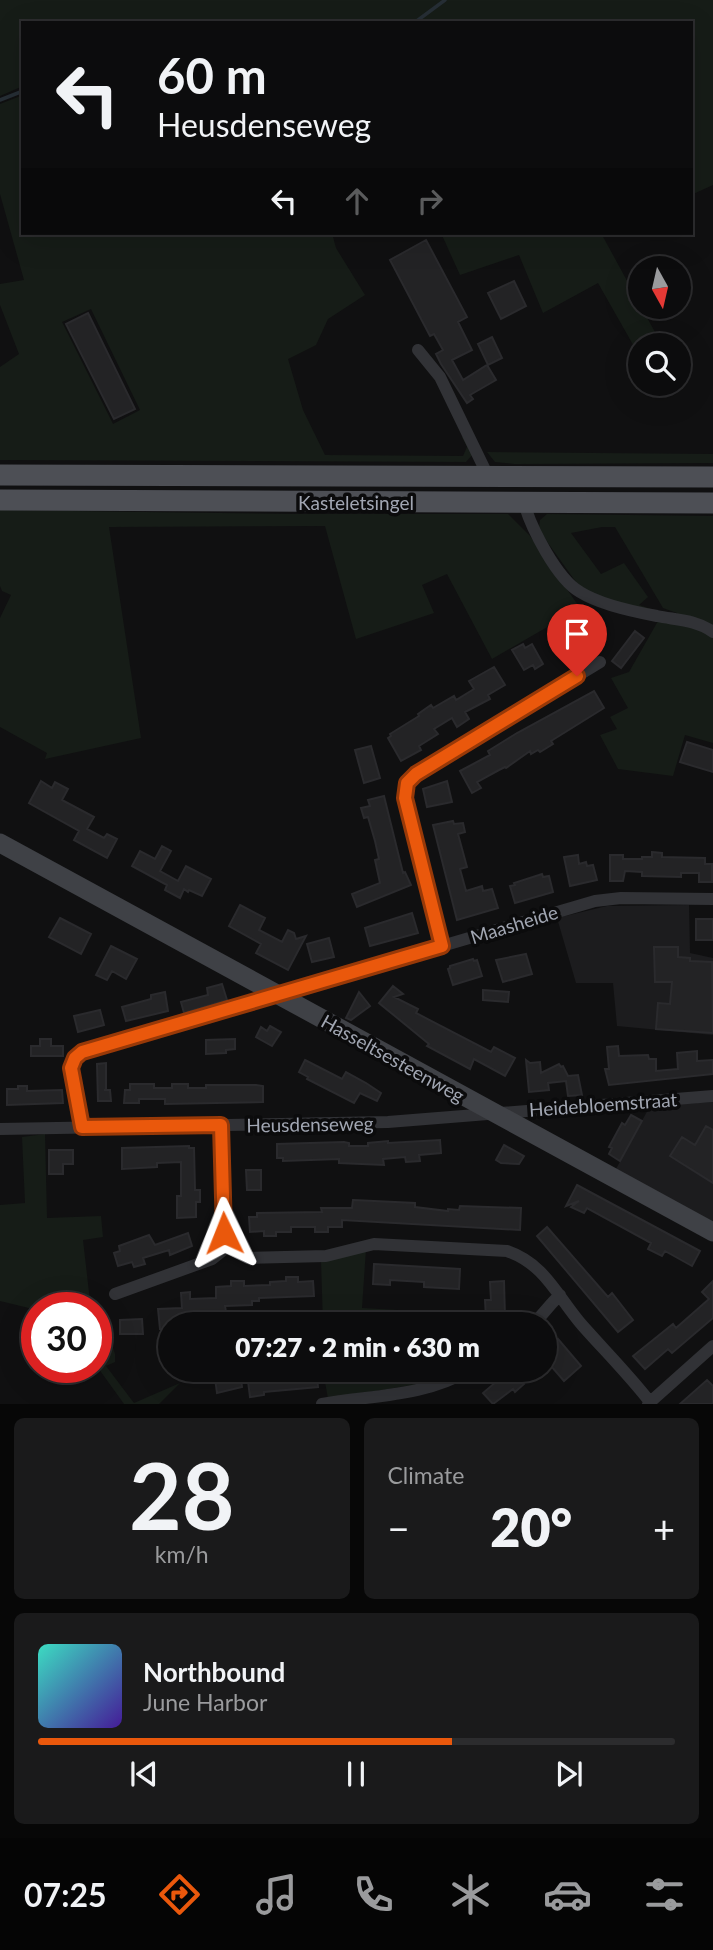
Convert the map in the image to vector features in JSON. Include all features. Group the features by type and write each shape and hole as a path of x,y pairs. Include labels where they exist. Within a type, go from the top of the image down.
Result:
{"main road":[{"name":"Kasteletsingel","path":"0,475 713,477"},
{"name":"Kasteletsingel","path":"0,500 713,503"}],"street":[{"path":"418,351 440,377 489,478"},
{"path":"524,503 537,539 578,592 650,614 703,625 713,632"},
{"path":"442,946 405,798 407,783 416,774 600,662"},
{"name":"Hasseltsesteenweg","path":"0,843 713,1232"},
{"name":"Maasheide","path":"82,1127 71,1068 75,1058 82,1052 595,901 621,898 713,899"},
{"name":"Heidebloemstraat","path":"493,1112 713,1096"},
{"name":"Heusdenseweg","path":"0,1129 388,1122 493,1112"},
{"path":"221,1125 224,1233 227,1247"},
{"path":"227,1247 248,1258 326,1256 374,1244 507,1251 522,1256 541,1270 570,1310 649,1403 713,1346"},
{"path":"115,1294 212,1259 227,1247"},
{"path":"548,1312 551,1303 560,1295"},
{"path":"322,1404 402,1394 441,1382"}],"shaded area":[{"path":"0,0 713,0 713,185 693,194 693,21 21,21 21,87 0,96"},
{"path":"21,96 21,235 333,235 336,248 365,295 328,319 316,345 288,359 303,410 325,455 463,456 467,447 462,437 467,435 474,453 466,462 0,460 0,367 19,354 0,305 0,284 24,280 0,194 0,104","holes":["91,309 140,410 113,424 62,322"]},
{"path":"442,235 602,235 628,283 628,319 648,319 655,333 628,333 628,336 598,283 543,313 519,255 460,275"},
{"path":"487,452 713,454 713,463 514,464 495,462"},
{"path":"0,510 508,514 530,536 580,608 492,659 447,574 422,585 434,613 356,639 325,526 109,527 141,738 45,759 47,753 0,727 0,618 11,595 2,591 0,586"},
{"path":"547,514 713,516 713,743 685,735 673,776 618,769 600,735 617,729 610,717 628,708 611,678 629,672 658,621 591,603 543,536 539,528 540,520","holes":["615,527 663,608 677,613 675,622 660,612 639,605 648,597 624,563 601,574 571,533"]},
{"path":"689,905 690,953 713,958 713,1035 617,1026 613,983 576,983 557,918 607,906"},
{"path":"713,1102 713,1222 616,1169 650,1106"},
{"path":"45,1134 47,1218 101,1216 103,1237 83,1240 89,1292 21,1292 21,1306 0,1301 0,1205 25,1203 22,1137"},
{"path":"366,1249 362,1308 416,1312 323,1312 321,1261"},
{"path":"112,1345 115,1354 115,1362 112,1363"},
{"path":"112,1374 134,1403 180,1383 159,1404 124,1404 109,1383 112,1383"},
{"path":"325,1382 430,1382 328,1399"}],"building":[{"path":"426,240 467,317 458,322 472,350 452,360 463,380 487,365 496,380 470,395 473,399 467,403 441,364 436,354 443,350 434,334 430,336 390,260"},
{"path":"514,281 526,306 501,319 488,293"},
{"path":"88,313 135,409 114,419 66,324"},
{"path":"492,337 502,358 488,365 478,344"},
{"path":"635,631 644,638 621,668 612,661"},
{"path":"523,644 525,648 532,644 543,664 535,669 533,665 524,670 512,650"},
{"path":"494,667 505,685 488,695 490,699 465,712 469,719 457,727 452,718 434,729 438,734 419,746 421,750 401,761 388,738 390,734 431,705 433,708 454,696 456,700 474,689 469,681"},
{"path":"594,691 604,708 551,741 553,744 540,752 538,750 531,754 530,751 506,768 477,782 481,788 472,793 460,771 490,755 488,751 517,733"},
{"path":"687,742 713,750 713,772 680,762"},
{"path":"371,746 380,778 364,783 355,750"},
{"path":"41,781 52,788 55,782 68,789 62,800 94,817 87,829 104,838 107,834 117,839 107,858 74,840 79,831 29,803"},
{"path":"447,781 452,802 427,807 423,789"},
{"path":"384,796 403,873 405,872 411,885 357,907 352,894 380,883 375,860 379,859 375,841 368,817 364,818 361,808 370,806 368,800"},
{"path":"453,821 454,824 463,823 465,832 458,834 467,867 460,869 466,891 482,886 483,891 492,889 498,908 457,920 433,825"},
{"path":"162,846 171,851 160,871 178,881 186,866 211,879 202,896 184,889 180,898 165,890 167,885 132,866 140,851 155,859"},
{"path":"652,852 662,853 662,857 705,858 705,864 712,864 712,882 699,882 699,873 681,873 681,877 642,876 642,872 625,871 623,881 610,881 610,855 623,855 623,859 642,859 652,857"},
{"path":"578,855 579,864 586,862 587,866 593,865 597,880 570,886 564,857"},
{"path":"542,874 543,877 549,876 553,892 515,903 510,886"},
{"path":"240,905 265,918 259,930 282,942 288,930 294,933 296,939 306,936 288,970 256,953 261,944 229,926"},
{"path":"412,913 418,933 370,946 365,928"},
{"path":"60,918 91,934 81,954 49,937"},
{"path":"696,919 713,919 713,940 696,940"},
{"path":"329,938 334,957 312,962 307,944"},
{"path":"111,946 137,959 126,979 112,971 107,980 96,975"},
{"path":"654,947 678,947 678,957 690,958 690,961 712,962 713,1033 656,1029 658,1003 670,1004 672,982 655,982"},
{"path":"526,954 532,974 503,982 496,960"},
{"path":"477,960 482,976 453,985 448,969 450,966"},
{"path":"222,984 227,1000 184,1013 181,1002 208,995 207,988"},
{"path":"393,986 403,994 394,997 418,1009 416,1013 491,1052 494,1047 515,1058 505,1076 474,1059 470,1069 427,1046 429,1044 379,1003"},
{"path":"483,990 509,992 508,1002 483,1000"},
{"path":"165,992 168,1011 126,1021 122,1007"},
{"path":"359,992 370,1006 351,1020 346,1018"},
{"path":"100,1010 104,1025 78,1032 74,1016"},
{"path":"270,1026 281,1032 272,1046 256,1037 261,1027 267,1031"},
{"path":"40,1039 51,1039 51,1046 63,1046 63,1056 31,1056 31,1046 40,1046"},
{"path":"235,1039 235,1049 226,1050 226,1053 206,1054 206,1040"},
{"path":"618,1046 619,1056 648,1055 649,1059 656,1059 656,1071 678,1069 677,1053 697,1051 697,1061 713,1060 713,1074 609,1085 605,1069 609,1069 607,1047"},
{"path":"305,1060 342,1079 346,1072 366,1083 381,1093 377,1101 360,1093 354,1103 307,1079 308,1077 299,1072"},
{"path":"526,1060 530,1063 540,1062 541,1073 559,1064 568,1076 578,1075 582,1095 568,1096 566,1081 548,1083 549,1090 529,1092"},
{"path":"106,1063 106,1090 110,1090 111,1101 98,1101 97,1064"},
{"path":"130,1084 154,1084 154,1088 172,1088 172,1084 188,1084 188,1088 206,1088 206,1085 256,1085 263,1086 263,1102 165,1104 165,1099 139,1099 139,1103 124,1103 125,1090 130,1090"},
{"path":"18,1086 27,1086 27,1091 62,1090 63,1103 7,1105 7,1089 18,1089"},
{"path":"631,1115 642,1121 620,1161 609,1154 612,1148 609,1147 622,1123 625,1125"},
{"path":"706,1126 713,1130 713,1183 670,1156 682,1137 695,1145"},
{"path":"440,1140 441,1153 419,1155 420,1161 406,1162 405,1157 383,1159 384,1165 339,1163 339,1159 283,1161 283,1158 277,1158 277,1144 344,1142 349,1143 349,1146 368,1146 368,1143 388,1141"},
{"path":"504,1145 524,1156 519,1164 496,1160"},
{"path":"122,1148 194,1148 195,1190 200,1190 200,1202 196,1202 196,1217 177,1218 177,1196 181,1196 181,1162 157,1163 157,1167 122,1169"},
{"path":"49,1150 73,1150 73,1164 63,1164 63,1174 49,1174"},
{"path":"246,1170 261,1170 261,1190 247,1190"},
{"path":"577,1185 700,1251 692,1266 665,1251 662,1256 648,1249 651,1243 587,1208 584,1213 571,1207 579,1201 566,1206"},
{"path":"353,1200 415,1203 415,1207 448,1211 459,1210 460,1206 521,1208 520,1230 342,1220 342,1227 328,1227 328,1232 315,1232 315,1227 291,1227 291,1232 276,1232 276,1236 264,1236 264,1231 250,1232 249,1217 257,1217 257,1213 322,1212 321,1208 352,1208"},
{"path":"547,1227 608,1297 612,1293 633,1320 618,1332 537,1236"},
{"path":"188,1233 192,1246 170,1255 169,1250 143,1258 145,1264 134,1267 132,1262 118,1266 114,1253 120,1251 119,1246 149,1235 155,1245"},
{"path":"374,1264 460,1269 459,1289 424,1287 424,1282 390,1280 390,1285 373,1284"},
{"path":"286,1277 298,1277 298,1282 313,1281 314,1296 259,1298 259,1301 252,1301 252,1305 225,1306 226,1312 158,1312 158,1309 182,1308 181,1293 190,1292 190,1299 216,1298 216,1287 231,1286 231,1281 244,1281 244,1286 286,1281"},
{"path":"504,1281 505,1312 486,1312 485,1300 491,1300 490,1282"},
{"path":"713,1281 713,1318 672,1353 668,1349 645,1369 633,1356 673,1324 676,1328 709,1299 702,1292"},
{"path":"142,1319 143,1334 120,1334 120,1320"},
{"path":"557,1340 581,1366 564,1381 557,1373"},
{"path":"707,1380 713,1386 713,1404 680,1404"},
{"path":"216,1382 241,1382 242,1387 217,1393"},
{"path":"248,1382 317,1382 318,1387 264,1392 264,1395 250,1397"},
{"path":"496,1382 524,1384 493,1404 483,1393"}],"waterway":[{"path":"417,21 445,0"},
{"path":"0,100 21,92"}],"route":[{"path":"224,1233 221,1125 82,1127 71,1068 75,1058 82,1052 442,946 405,798 407,783 416,774 577,676"}]}
